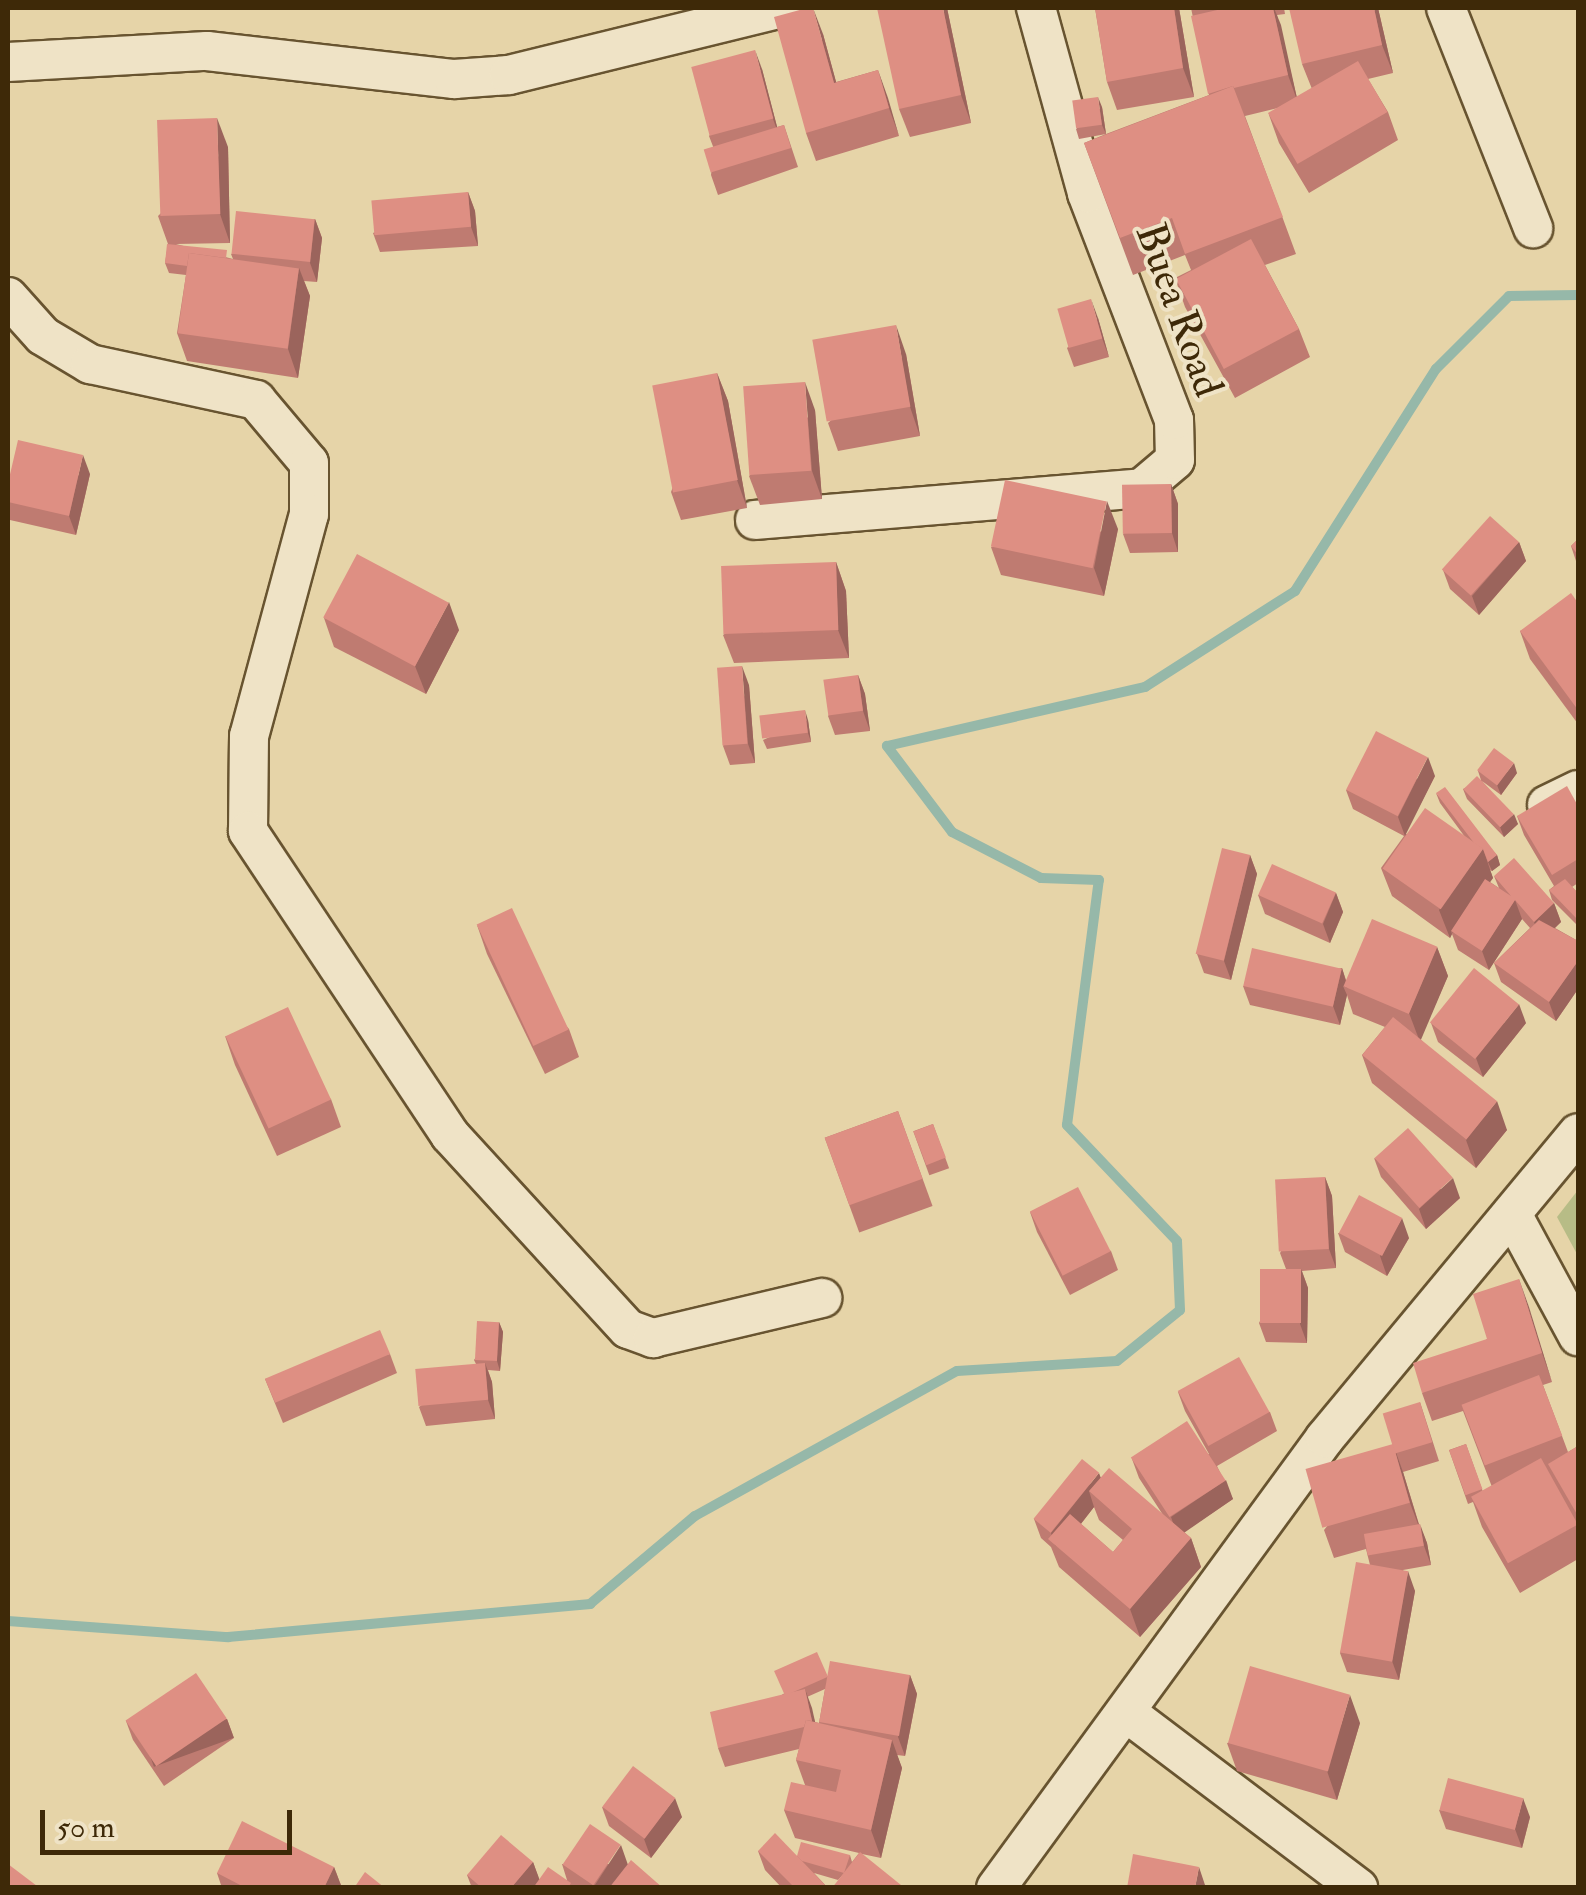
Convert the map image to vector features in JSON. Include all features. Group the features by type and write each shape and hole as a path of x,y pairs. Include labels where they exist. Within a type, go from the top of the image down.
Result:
{"street":[{"path":"8,62 206,50 454,79 509,74 782,8"},
{"name":"Buea Road","path":"755,520 1142,488 1175,460 1174,420 1087,193 1036,8"},
{"path":"1446,8 1533,228"},
{"path":"8,297 44,336 90,364 256,400 310,463 309,514 249,736 248,831 450,1135 628,1329 653,1338 822,1298"},
{"path":"996,1888 1325,1438 1578,1132"},
{"path":"1512,1214 1578,1336"},
{"path":"1127,1713 1358,1888"}],"green space":[{"path":"1578,1190 1578,1256 1557,1217"}],"building":[{"path":"813,8 834,83 878,70 889,108 806,133 774,17"},
{"path":"877,8 943,8 961,95 899,109"},
{"path":"1095,8 1174,8 1183,68 1107,82"},
{"path":"1226,8 1273,8 1288,75 1208,94 1191,16"},
{"path":"1289,8 1374,8 1382,45 1302,64"},
{"path":"755,50 773,119 710,136 691,67"},
{"path":"1358,61 1388,112 1297,164 1268,113"},
{"path":"1233,86 1283,217 1185,254 1172,218 1120,238 1084,143"},
{"path":"1098,97 1102,125 1076,128 1072,101"},
{"path":"217,118 220,214 160,216 157,120"},
{"path":"784,125 791,148 711,173 704,150"},
{"path":"468,192 471,227 374,235 371,200"},
{"path":"236,211 315,219 310,262 232,254"},
{"path":"1251,239 1299,329 1224,369 1176,279"},
{"path":"167,244 227,250 226,258 189,253 187,266 165,263"},
{"path":"189,253 299,268 288,349 178,333"},
{"path":"1091,299 1102,338 1069,348 1057,309"},
{"path":"896,325 910,407 827,421 812,340"},
{"path":"717,373 738,480 673,493 652,386"},
{"path":"805,382 811,471 749,475 743,386"},
{"path":"18,440 83,455 69,516 8,502 8,483"},
{"path":"1005,480 1107,502 1093,568 991,547"},
{"path":"1171,484 1172,533 1123,534 1122,485"},
{"path":"1490,516 1519,542 1471,596 1442,570"},
{"path":"357,554 449,603 415,666 323,618"},
{"path":"836,562 838,630 723,634 721,566"},
{"path":"1571,593 1578,603 1578,710 1520,631"},
{"path":"742,666 747,744 723,746 717,668"},
{"path":"858,675 863,711 828,716 823,680"},
{"path":"805,710 808,733 762,738 759,716"},
{"path":"1376,731 1428,757 1398,816 1346,790"},
{"path":"1494,748 1514,763 1497,785 1477,770"},
{"path":"1477,776 1514,814 1500,827 1463,789"},
{"path":"1567,786 1578,806 1578,859 1552,875 1517,816"},
{"path":"1445,787 1497,855 1488,862 1483,849 1474,843 1436,793"},
{"path":"1425,808 1483,849 1441,909 1383,869"},
{"path":"1222,848 1250,855 1224,961 1196,954"},
{"path":"1514,858 1554,903 1534,922 1515,900 1482,951 1451,931 1485,879 1511,896 1494,876"},
{"path":"1272,864 1336,892 1322,924 1258,895"},
{"path":"1565,879 1578,893 1578,920 1549,890"},
{"path":"512,908 569,1029 533,1046 477,924"},
{"path":"1372,919 1437,947 1409,1014 1343,986"},
{"path":"1539,920 1578,941 1578,961 1549,1002 1494,963"},
{"path":"1252,948 1342,969 1333,1007 1243,986"},
{"path":"1474,968 1519,1005 1475,1059 1430,1022"},
{"path":"288,1007 331,1099 269,1129 225,1036"},
{"path":"1393,1017 1497,1101 1466,1139 1362,1055"},
{"path":"898,1111 923,1179 849,1205 825,1138"},
{"path":"933,1124 946,1158 926,1165 913,1132"},
{"path":"1408,1128 1453,1178 1419,1208 1375,1158"},
{"path":"1325,1177 1329,1249 1279,1252 1275,1180"},
{"path":"1078,1187 1111,1251 1063,1276 1030,1212"},
{"path":"1359,1195 1402,1218 1382,1256 1339,1233"},
{"path":"1260,1269 1301,1269 1301,1323 1260,1323"},
{"path":"1519,1279 1542,1353 1422,1393 1413,1363 1487,1339 1473,1294"},
{"path":"477,1321 499,1322 497,1361 475,1360"},
{"path":"380,1330 390,1354 275,1403 265,1379"},
{"path":"1239,1357 1270,1412 1208,1446 1178,1391"},
{"path":"485,1363 488,1400 418,1406 415,1369"},
{"path":"1539,1375 1562,1436 1485,1465 1462,1405"},
{"path":"1420,1402 1432,1442 1395,1454 1383,1413"},
{"path":"1187,1421 1226,1481 1169,1517 1131,1457"},
{"path":"1393,1444 1410,1503 1322,1528 1306,1469"},
{"path":"1466,1444 1482,1489 1466,1495 1449,1450"},
{"path":"1578,1446 1578,1516 1548,1464"},
{"path":"1541,1458 1578,1524 1508,1563 1471,1497"},
{"path":"1082,1459 1099,1473 1051,1533 1034,1519"},
{"path":"1109,1468 1191,1538 1130,1609 1048,1539 1070,1514 1113,1552 1132,1529 1089,1491"},
{"path":"1420,1524 1424,1546 1368,1556 1364,1534"},
{"path":"1356,1562 1408,1571 1392,1662 1340,1653"},
{"path":"817,1652 828,1677 785,1696 774,1671"},
{"path":"830,1661 910,1675 899,1736 819,1722"},
{"path":"1250,1666 1350,1695 1328,1772 1228,1743"},
{"path":"196,1673 227,1719 156,1766 126,1721"},
{"path":"805,1689 812,1721 806,1720 804,1727 718,1748 710,1712"},
{"path":"806,1720 892,1740 871,1830 784,1810 791,1782 836,1792 841,1770 796,1760"},
{"path":"633,1766 675,1798 645,1839 602,1807"},
{"path":"1448,1778 1523,1798 1515,1830 1439,1810"},
{"path":"242,1821 334,1867 324,1888 246,1888 217,1873"},
{"path":"590,1824 621,1845 593,1885 563,1865"},
{"path":"775,1833 826,1888 795,1888 758,1851"},
{"path":"501,1835 533,1862 511,1888 482,1888 467,1875"},
{"path":"801,1842 850,1855 844,1873 802,1861 797,1856"},
{"path":"860,1852 901,1885 899,1888 832,1888"},
{"path":"1133,1854 1199,1867 1195,1888 1127,1888"},
{"path":"631,1860 663,1888 609,1888"},
{"path":"8,1864 37,1886 36,1888 8,1888"},
{"path":"548,1867 571,1883 568,1888 533,1888"},
{"path":"365,1872 385,1888 354,1888"}],"waterway":[{"path":"8,1621 228,1637 590,1604 695,1516 957,1371 1117,1361 1180,1310 1177,1241 1067,1125 1099,880 1041,878 952,832 887,746 1145,687 1295,591 1436,369 1509,296 1578,295"}]}
